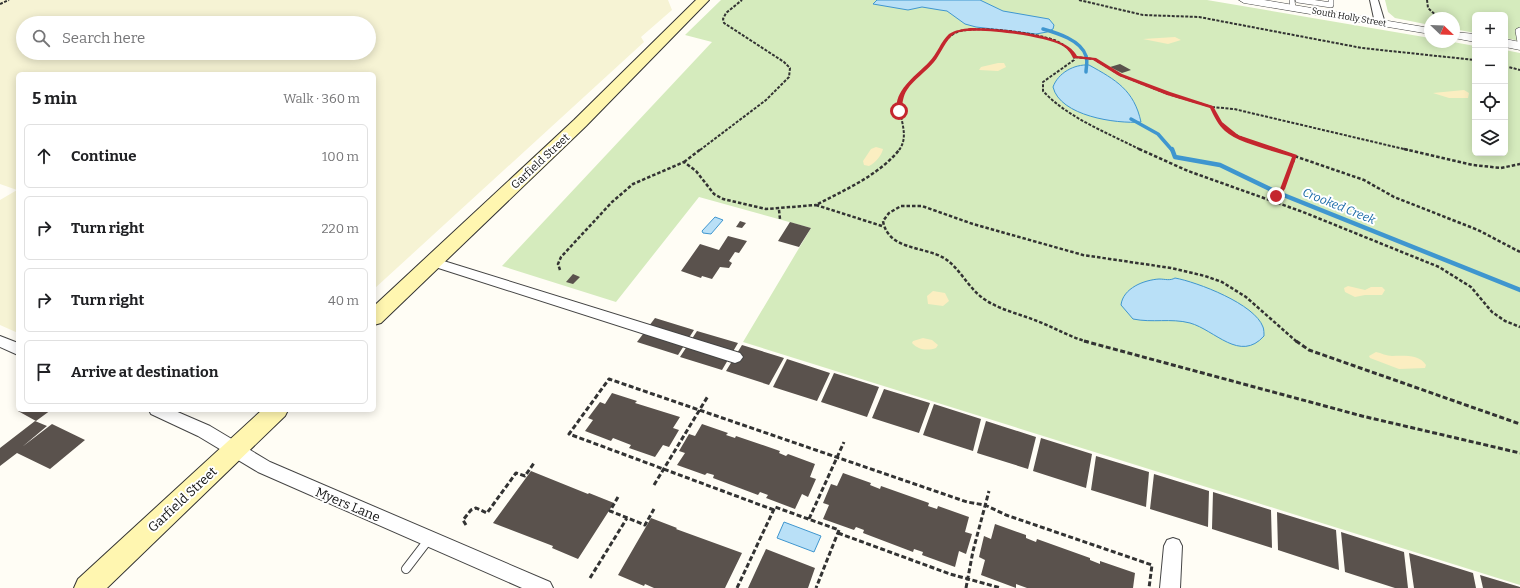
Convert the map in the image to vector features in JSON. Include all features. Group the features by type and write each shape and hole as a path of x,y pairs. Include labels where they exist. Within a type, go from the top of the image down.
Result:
{"main road":[{"name":"Garfield Street","path":"376,316 580,123 703,0"},
{"name":"Garfield Street","path":"88,588 275,412"}],"street":[{"name":"South Holly Street","path":"1244,0 1294,3 1380,23 1424,30"},
{"path":"1374,0 1380,23"},
{"path":"1460,36 1472,38"},
{"path":"1508,44 1520,46"},
{"path":"434,262 734,357"},
{"path":"0,340 16,348"},
{"name":"Myers Lane","path":"161,412 204,431 264,468 543,588"},
{"path":"1170,588 1174,546"}],"lane":[{"path":"1294,3 1331,3"},
{"path":"1520,30 1518,31 1518,35 1520,42"},
{"path":"406,569 429,539"}],"path":[{"path":"0,4 9,0"},
{"path":"560,270 558,264 561,257 620,195 643,179 684,162 766,100 789,76 789,67 783,61 746,39 724,23 724,16 742,0"},
{"path":"1079,0 1143,15 1199,17 1362,48 1472,60"},
{"path":"1428,0 1428,8 1432,12"},
{"path":"684,162 696,171 714,194 723,199 754,208 779,209 816,205 865,179 890,159 901,147 904,141 904,131 899,111 900,100 904,91 920,72 932,63 950,36 955,32 970,29 982,29 1044,38 1063,44 1072,51 1075,57"},
{"path":"1075,57 1094,59 1120,75 1168,94 1212,107 1234,109 1473,165 1501,168 1520,164"},
{"path":"1075,57 1071,62 1044,82 1043,91 1054,103 1161,160 1272,201 1439,267 1471,287 1492,312 1506,321 1520,327"},
{"path":"1508,67 1520,70"},
{"path":"1212,107 1220,123 1236,136 1364,180 1394,197 1478,230 1520,252"},
{"path":"1272,201 1282,189 1295,157"},
{"path":"816,205 882,226 890,238 897,242 930,251 948,260 975,291 991,304 1038,321 1074,338 1362,416 1520,453"},
{"path":"882,226 882,221 887,213 904,205 916,205 981,227 1083,255 1185,270 1208,276 1235,288 1252,300 1288,334 1309,350 1520,424"},
{"path":"779,209 780,219"},
{"path":"774,510 570,434 609,379 967,502 985,505 1006,515 1152,565 1149,588"},
{"path":"654,485 708,396"},
{"path":"809,519 844,442"},
{"path":"466,525 463,520 471,510 476,508 487,513 516,473 525,476 534,463"},
{"path":"966,588 973,551 989,491"},
{"path":"618,497 610,511 645,525 654,509"},
{"path":"737,588 775,507 839,530 816,588"},
{"path":"590,578 627,518"},
{"path":"838,533 950,574 1000,588"}],"shaded area":[{"path":"0,0 668,0 672,10 641,37 644,42 376,287 376,72 16,72 16,190 0,184"},
{"path":"16,191 16,332 0,325 0,200"}],"green space":[{"path":"721,0 1207,0 1424,37 1424,48 1460,48 1460,43 1472,45 1472,156 1508,156 1508,51 1520,53 1520,585 743,342 811,228 699,197 616,302 502,266 712,42 685,35"},
{"path":"1385,0 1520,0 1520,41 1508,39 1508,12 1472,12 1472,32 1460,30 1460,12 1424,12 1424,24 1395,18 1388,12"}],"sand":[{"path":"1175,37 1181,40 1168,44 1143,39"},
{"path":"1004,63 1006,67 998,71 979,70 981,67"},
{"path":"1464,90 1469,93 1468,98 1449,98 1433,93"},
{"path":"876,147 883,149 880,156 869,166 864,165 863,161 871,149"},
{"path":"1348,286 1365,290 1371,287 1382,287 1385,290 1382,295 1365,295 1355,297 1345,292 1344,288"},
{"path":"933,291 945,293 949,301 943,306 928,304 927,296"},
{"path":"923,338 932,340 938,345 936,348 926,350 917,347 912,343 913,341"},
{"path":"1376,352 1390,356 1415,357 1423,361 1426,365 1425,368 1399,369 1370,358 1369,356"}],"water":[{"path":"877,0 980,0 1003,11 1049,19 1054,25 1053,29 1047,32 1036,34 976,27 965,24 947,11 922,7 908,10 873,4"},
{"path":"1089,65 1115,81 1129,94 1138,111 1141,122 1118,121 1090,116 1066,105 1058,97 1053,87 1055,82 1067,70 1078,66"},
{"path":"715,217 723,220 711,234 703,233 702,231"},
{"path":"1175,278 1210,289 1237,302 1258,318 1263,328 1264,336 1255,343 1246,346 1237,346 1190,323 1133,319 1121,305 1126,294 1141,283 1159,279 1169,280"},
{"path":"784,522 821,536 814,552 777,538"}],"building":[{"path":"1120,64 1131,70 1122,73 1110,67"},
{"path":"740,221 746,223 742,228 736,227"},
{"path":"790,222 811,228 799,247 778,241"},
{"path":"728,236 747,241 739,253 735,252 729,261 732,263 729,268 720,267 712,279 702,276 701,278 681,271 700,244 719,250"},
{"path":"573,274 580,277 573,284 566,282"},
{"path":"655,318 694,330 678,355 637,342"},
{"path":"697,331 738,343 722,370 680,357"},
{"path":"742,345 784,358 769,385 726,371"},
{"path":"787,359 830,373 817,401 773,387"},
{"path":"834,373 879,387 867,417 821,402"},
{"path":"884,389 930,403 919,433 872,418"},
{"path":"612,393 637,401 635,403 680,417 673,428 679,430 669,447 663,445 655,457 629,448 631,445 613,438 611,441 585,431 593,420 588,418 600,402 605,404"},
{"path":"934,404 981,419 973,451 923,435"},
{"path":"20,412 48,412 36,421"},
{"path":"35,421 47,426 22,447 52,424 85,440 50,469 17,453 0,466 0,448"},
{"path":"986,421 1036,437 1028,469 977,453"},
{"path":"702,424 728,433 726,435 735,438 736,436 780,451 779,453 786,456 788,454 815,464 810,477 816,479 808,497 802,494 795,509 766,498 768,495 760,492 758,495 713,478 714,475 707,473 705,475 677,465 685,453 679,451 689,434 695,436"},
{"path":"1041,438 1092,454 1086,488 1033,471"},
{"path":"1096,456 1149,472 1146,507 1091,490"},
{"path":"531,471 614,503 578,559 552,548 553,546 493,523"},
{"path":"843,473 871,483 870,485 880,489 881,486 929,503 928,506 937,509 938,506 969,517 965,532 972,534 966,554 959,551 955,567 922,555 923,552 914,549 913,552 863,533 864,530 856,527 854,530 823,519 829,505 823,503 831,484 837,486"},
{"path":"1154,474 1209,491 1208,527 1150,509"},
{"path":"1213,492 1271,510 1272,548 1212,529"},
{"path":"1277,512 1336,530 1339,570 1278,550"},
{"path":"651,518 677,528 676,529 742,553 725,588 654,588 645,584 644,586 618,575"},
{"path":"995,524 1026,535 1026,538 1036,542 1037,539 1090,558 1090,560 1100,564 1100,561 1135,573 1133,588 1027,588 1016,584 1016,588 981,575 985,560 979,557 984,536 991,539"},
{"path":"1341,532 1404,552 1408,588 1395,588 1345,572"},
{"path":"766,549 815,568 808,588 748,588"},
{"path":"1409,553 1473,573 1476,588 1414,588"},
{"path":"1480,575 1520,587 1520,588 1483,588"}],"waterway":[{"name":"Crooked Creek","path":"1043,29 1074,41 1083,50 1087,58 1086,72"},
{"name":"Crooked Creek","path":"1131,119 1158,134 1172,150"},
{"name":"Crooked Creek","path":"1172,149 1175,157 1220,165 1276,192 1520,290"}],"route":[{"path":"899,111 900,100 910,82 932,63 944,44 955,32 970,29 982,29 1054,40 1063,44 1072,51 1075,57 1094,59 1120,75 1126,76 1168,94 1212,107 1220,123 1236,136 1248,142 1295,157 1282,189 1276,196"}]}
